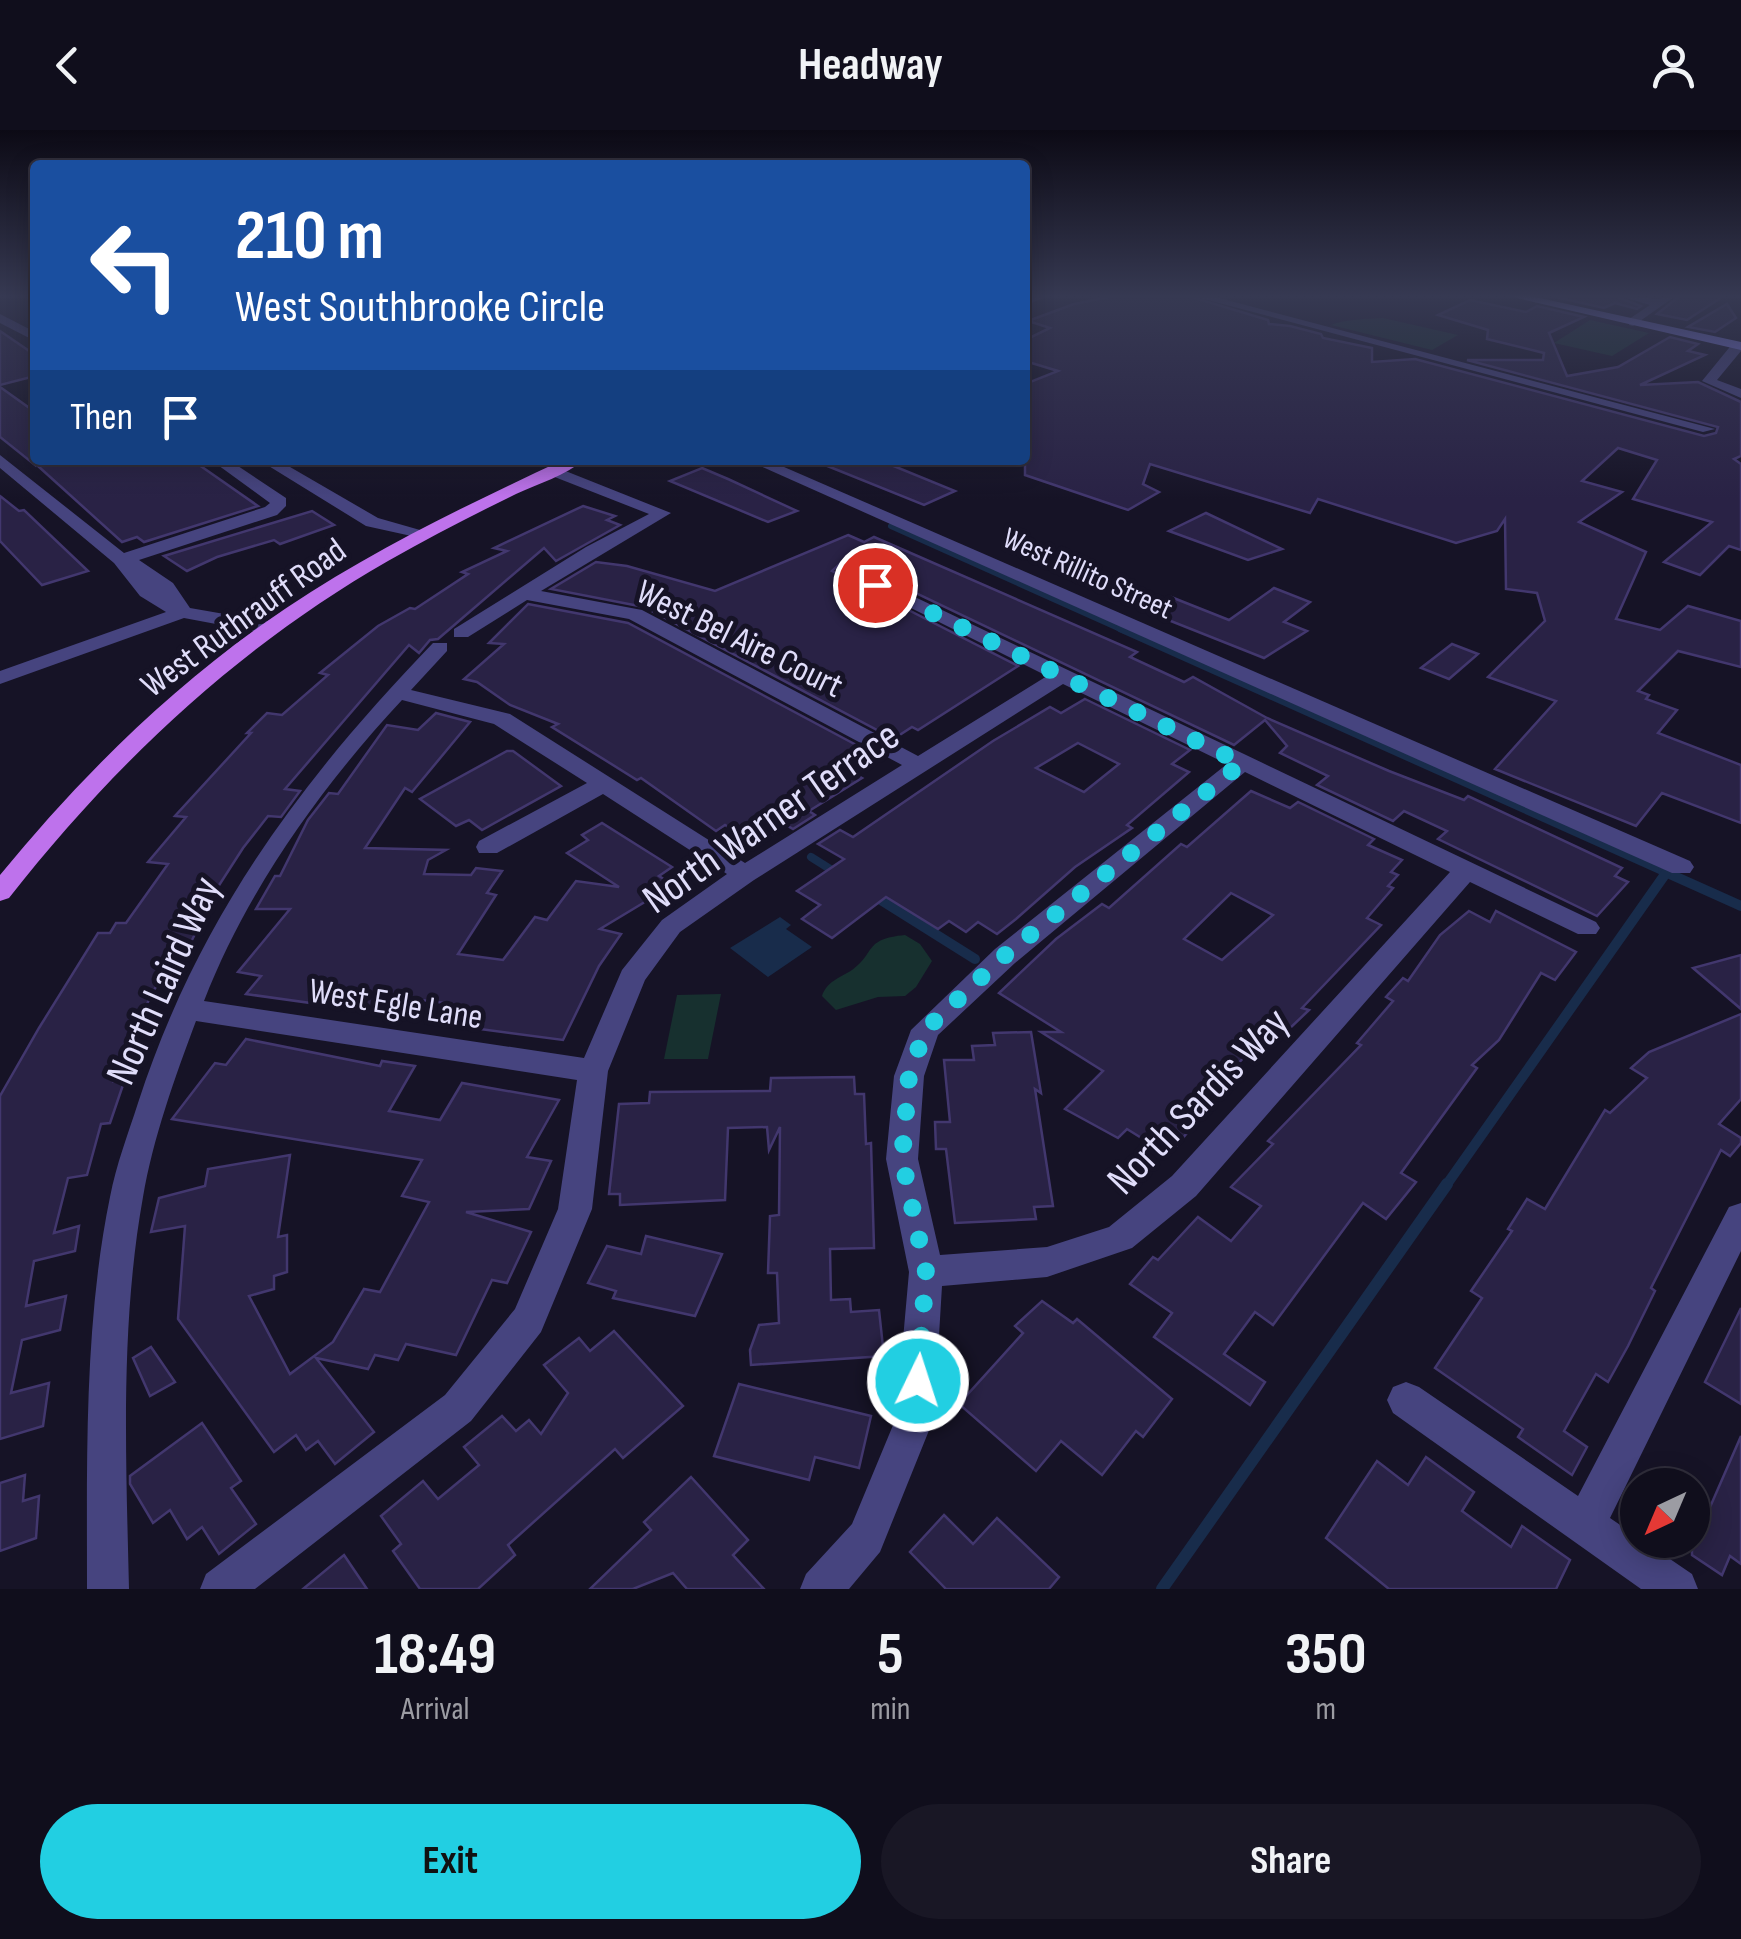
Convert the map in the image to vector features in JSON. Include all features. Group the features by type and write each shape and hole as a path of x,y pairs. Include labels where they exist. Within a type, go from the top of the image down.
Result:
{"main road":[{"name":"West Ruthrauff Road","path":"0,892 42,838 156,719 270,628 376,560 565,465"}],"street":[{"path":"1456,363 1708,429"},
{"path":"1720,363 1708,381 1741,394"},
{"path":"0,460 121,560 134,562 177,595 184,612"},
{"path":"121,560 270,511 279,500 226,465"},
{"path":"275,465 372,522 425,534"},
{"name":"West Rillito Street","path":"766,465 1681,867"},
{"name":"North Laird Way","path":"108,1589 106,1430 126,1202 164,1058 232,908 303,801 396,692 450,640 592,551 663,513 554,470"},
{"path":"844,570 1587,928"},
{"name":"West Bel Aire Court","path":"526,594 634,614 917,764"},
{"path":"0,678 184,612 270,628"},
{"name":"North Warner Terrace","path":"221,1589 458,1408 528,1320 574,1209 592,1072 632,976 671,926 745,874 1061,676"},
{"path":"396,692 502,719 745,874"},
{"path":"821,1589 866,1538 915,1418 926,1272 902,1159 909,1076 925,1030 1004,956 1242,763"},
{"path":"488,848 603,784"},
{"name":"North Sardis Way","path":"926,1272 1047,1262 1120,1238 1184,1186 1466,871"},
{"name":"West Egle Lane","path":"188,1009 592,1072"},
{"path":"1584,1524 1741,1218"},
{"path":"1406,1400 1677,1589"}],"green space":[{"path":"905,935 920,944 932,961 916,987 905,996 878,997 836,1010 822,996 831,983 859,964 876,943"},
{"path":"721,994 708,1059 664,1059 677,995"}],"water":[{"path":"780,917 791,925 786,929 812,947 768,977 730,948"}],"building":[{"path":"0,363 30,363 30,377 0,385"},
{"path":"1032,363 1430,363 1704,436 1716,433 1718,427 1479,363 1562,363 1567,376 1625,363 1687,363 1640,385 1698,382 1741,402 1741,456 1734,459 1741,464 1741,550 1729,546 1700,575 1664,562 1712,522 1633,499 1657,460 1618,448 1582,481 1622,492 1579,522 1646,552 1616,619 1660,630 1688,606 1741,621 1741,667 1678,651 1638,691 1649,695 1646,699 1677,710 1658,733 1741,765 1741,823 1662,793 1636,826 1495,769 1556,701 1488,677 1545,621 1537,593 1506,589 1505,519 1497,531 1456,543 1318,499 1310,513 1150,464 1143,484 1159,492 1128,510 1025,475 1025,465 1030,465 1030,382 1058,371"},
{"path":"0,387 30,408 30,461 0,437"},
{"path":"199,465 258,506 144,542 137,537 122,542 38,466"},
{"path":"825,465 891,465 955,491 924,505"},
{"path":"702,468 797,511 768,522 670,481"},
{"path":"0,496 19,511 24,510 88,571 42,585 0,541"},
{"path":"583,506 615,516 607,520 620,525 556,561 544,548 419,653 409,645 285,789 300,791 281,817 268,816 243,848 196,921 202,920 185,954 173,954 137,1023 143,1022 114,1081 125,1079 110,1123 101,1124 87,1175 68,1178 54,1233 79,1226 75,1251 34,1261 26,1306 66,1296 60,1330 22,1340 11,1393 49,1383 43,1426 0,1439 0,1096 98,933 110,933 116,923 126,923 168,864 148,862 186,817 175,816 267,713 282,715 328,675 320,673 378,626 415,609 468,574 462,572 507,551 494,548"},
{"path":"312,511 334,525 280,544 274,540 217,557 187,571 164,556"},
{"path":"1206,513 1282,549 1248,560 1169,531"},
{"path":"848,535 864,542 874,537 1137,652 1130,657 1184,682 1193,677 1267,718 1389,771 1464,800 1468,796 1622,868 1615,876 1628,882 1597,916 1438,839 1447,831 1404,811 1393,821 1317,785 1328,776 1280,753 1287,746 1265,720 1234,745 851,562 842,562 832,571 1018,666 918,730 912,727 898,736 886,729 881,732 644,607 551,589 596,562 627,566 715,591"},
{"path":"1274,588 1310,602 1284,622 1307,631 1264,658 1148,612 1171,597 1229,620"},
{"path":"528,604 628,623 860,747 843,757 854,763 846,769 862,778 809,811 815,815 793,829 786,825 766,838 750,828 740,834 725,825 716,831 641,778 637,780 552,727 558,724 510,705 477,682 464,679 504,644 489,643"},
{"path":"1452,644 1478,654 1449,679 1421,668"},
{"path":"1085,699 1190,750 1172,764 1189,772 1127,825 1132,828 1075,867 997,934 978,922 966,932 949,921 938,929 886,897 832,938 802,919 820,905 797,891 844,859 818,844 840,830 853,837 993,741 1050,707 1061,713","holes":["1078,743 1119,764 1084,792 1036,768"]},
{"path":"436,713 470,722 412,792 405,788 365,848 446,850 428,860 424,874 471,875 476,868 502,871 487,893 496,895 458,954 503,960 535,917 547,920 576,881 619,887 567,853 588,840 582,835 602,823 672,867 659,876 673,885 600,929 621,934 599,966 563,1040 450,1025 461,1005 414,999 403,1016 246,994 261,976 238,972 290,909 256,909 275,876 280,876 308,820 329,793 338,794 387,725 418,730"},
{"path":"513,751 561,786 482,830 469,820 456,826 420,799"},
{"path":"1251,791 1290,808 1298,802 1374,839 1368,845 1402,860 1391,872 1398,875 1388,886 1393,888 1367,918 1381,925 1302,1008 1309,1010 1287,1031 1275,1024 1221,1082 1226,1085 1169,1155 1127,1129 1118,1138 1065,1109 1103,1071 1041,1032 1061,1032 999,993 1056,939 1102,904 1109,908 1181,844 1187,847","holes":["1231,893 1273,915 1222,960 1184,939"]},
{"path":"1469,911 1490,922 1496,911 1576,952 1555,980 1541,973 1499,1040 1472,1065 1477,1068 1401,1173 1416,1182 1386,1219 1363,1203 1273,1325 1255,1312 1224,1354 1265,1382 1250,1405 1154,1337 1172,1313 1130,1284 1153,1257 1158,1260 1198,1217 1231,1241 1261,1206 1231,1187 1273,1144 1268,1141 1361,1045 1357,1043 1393,1001 1386,997 1403,978 1408,981 1440,935"},
{"path":"1741,955 1741,1009 1693,968"},
{"path":"1741,1014 1741,1099 1719,1124 1741,1138 1741,1143 1730,1156 1721,1150 1608,1382 1596,1374 1564,1431 1587,1447 1572,1475 1518,1437 1523,1429 1435,1368 1482,1298 1471,1291 1512,1231 1508,1229 1527,1199 1545,1209 1605,1110 1610,1113 1647,1078 1631,1068 1649,1052"},
{"path":"1031,1032 1041,1093 1035,1089 1053,1206 1034,1207 1036,1219 955,1223 946,1149 936,1149 935,1122 950,1122 944,1060 974,1060 972,1046 995,1045 993,1033"},
{"path":"246,1039 380,1066 382,1061 415,1066 389,1111 440,1120 462,1083 559,1100 527,1157 551,1161 529,1209 466,1212 531,1232 507,1283 492,1280 456,1355 406,1344 398,1360 375,1355 368,1369 316,1358 374,1432 335,1464 318,1441 306,1450 296,1435 274,1452 178,1319 185,1226 151,1232 159,1198 205,1186 208,1169 290,1155 278,1237 287,1235 287,1272 274,1276 274,1289 249,1296 290,1374 333,1342 364,1289 380,1292 429,1202 402,1196 422,1160 172,1119 215,1063 226,1065"},
{"path":"854,1077 855,1094 864,1094 866,1144 871,1143 874,1248 830,1249 831,1300 850,1299 851,1312 879,1310 884,1356 751,1365 750,1350 759,1325 779,1323 777,1273 768,1273 770,1216 779,1215 780,1127 769,1150 767,1127 728,1128 725,1200 620,1205 620,1194 609,1194 619,1104 649,1103 650,1092 770,1091 771,1078"},
{"path":"646,1236 722,1254 695,1316 613,1298 616,1291 588,1283 607,1246 641,1254"},
{"path":"1042,1301 1073,1323 1077,1319 1172,1399 1143,1437 1136,1431 1102,1475 1061,1441 1036,1471 959,1404 1023,1333 1015,1326"},
{"path":"1741,1308 1741,1404 1705,1382"},
{"path":"614,1331 683,1406 623,1458 615,1449 508,1545 515,1555 478,1589 420,1589 393,1551 401,1544 381,1516 423,1481 438,1499 479,1465 464,1447 502,1416 516,1431 529,1420 541,1434 568,1393 544,1365 579,1338 590,1351"},
{"path":"151,1347 175,1382 150,1396 133,1358"},
{"path":"739,1384 871,1416 859,1468 815,1457 809,1480 714,1456"},
{"path":"202,1423 241,1481 231,1488 256,1524 219,1554 202,1527 187,1539 170,1510 153,1523 130,1484 130,1476"},
{"path":"1741,1436 1741,1564 1730,1556 1722,1575 1696,1558 1710,1558 1710,1507"},
{"path":"1426,1457 1474,1492 1462,1511 1511,1547 1522,1526 1570,1560 1556,1589 1389,1589 1326,1538 1377,1461 1408,1485"},
{"path":"25,1475 23,1501 39,1496 36,1538 0,1551 0,1483"},
{"path":"691,1477 748,1540 733,1555 764,1589 687,1589 673,1573 633,1589 590,1589 651,1530 644,1522"},
{"path":"944,1515 973,1544 997,1518 1059,1577 1049,1589 946,1589 910,1552"},
{"path":"344,1555 367,1589 303,1589"}],"waterway":[{"path":"891,526 1125,631"},
{"path":"1120,628 1669,874"},
{"path":"811,857 838,874 834,871"},
{"path":"1663,871 1741,906"},
{"path":"1445,1187 1666,873"},
{"path":"873,895 975,959"},
{"path":"1162,1589 1447,1184"}],"route":[{"path":"875,585 1242,763 1004,956 925,1030 909,1076 902,1159 926,1272 918,1381"}]}
